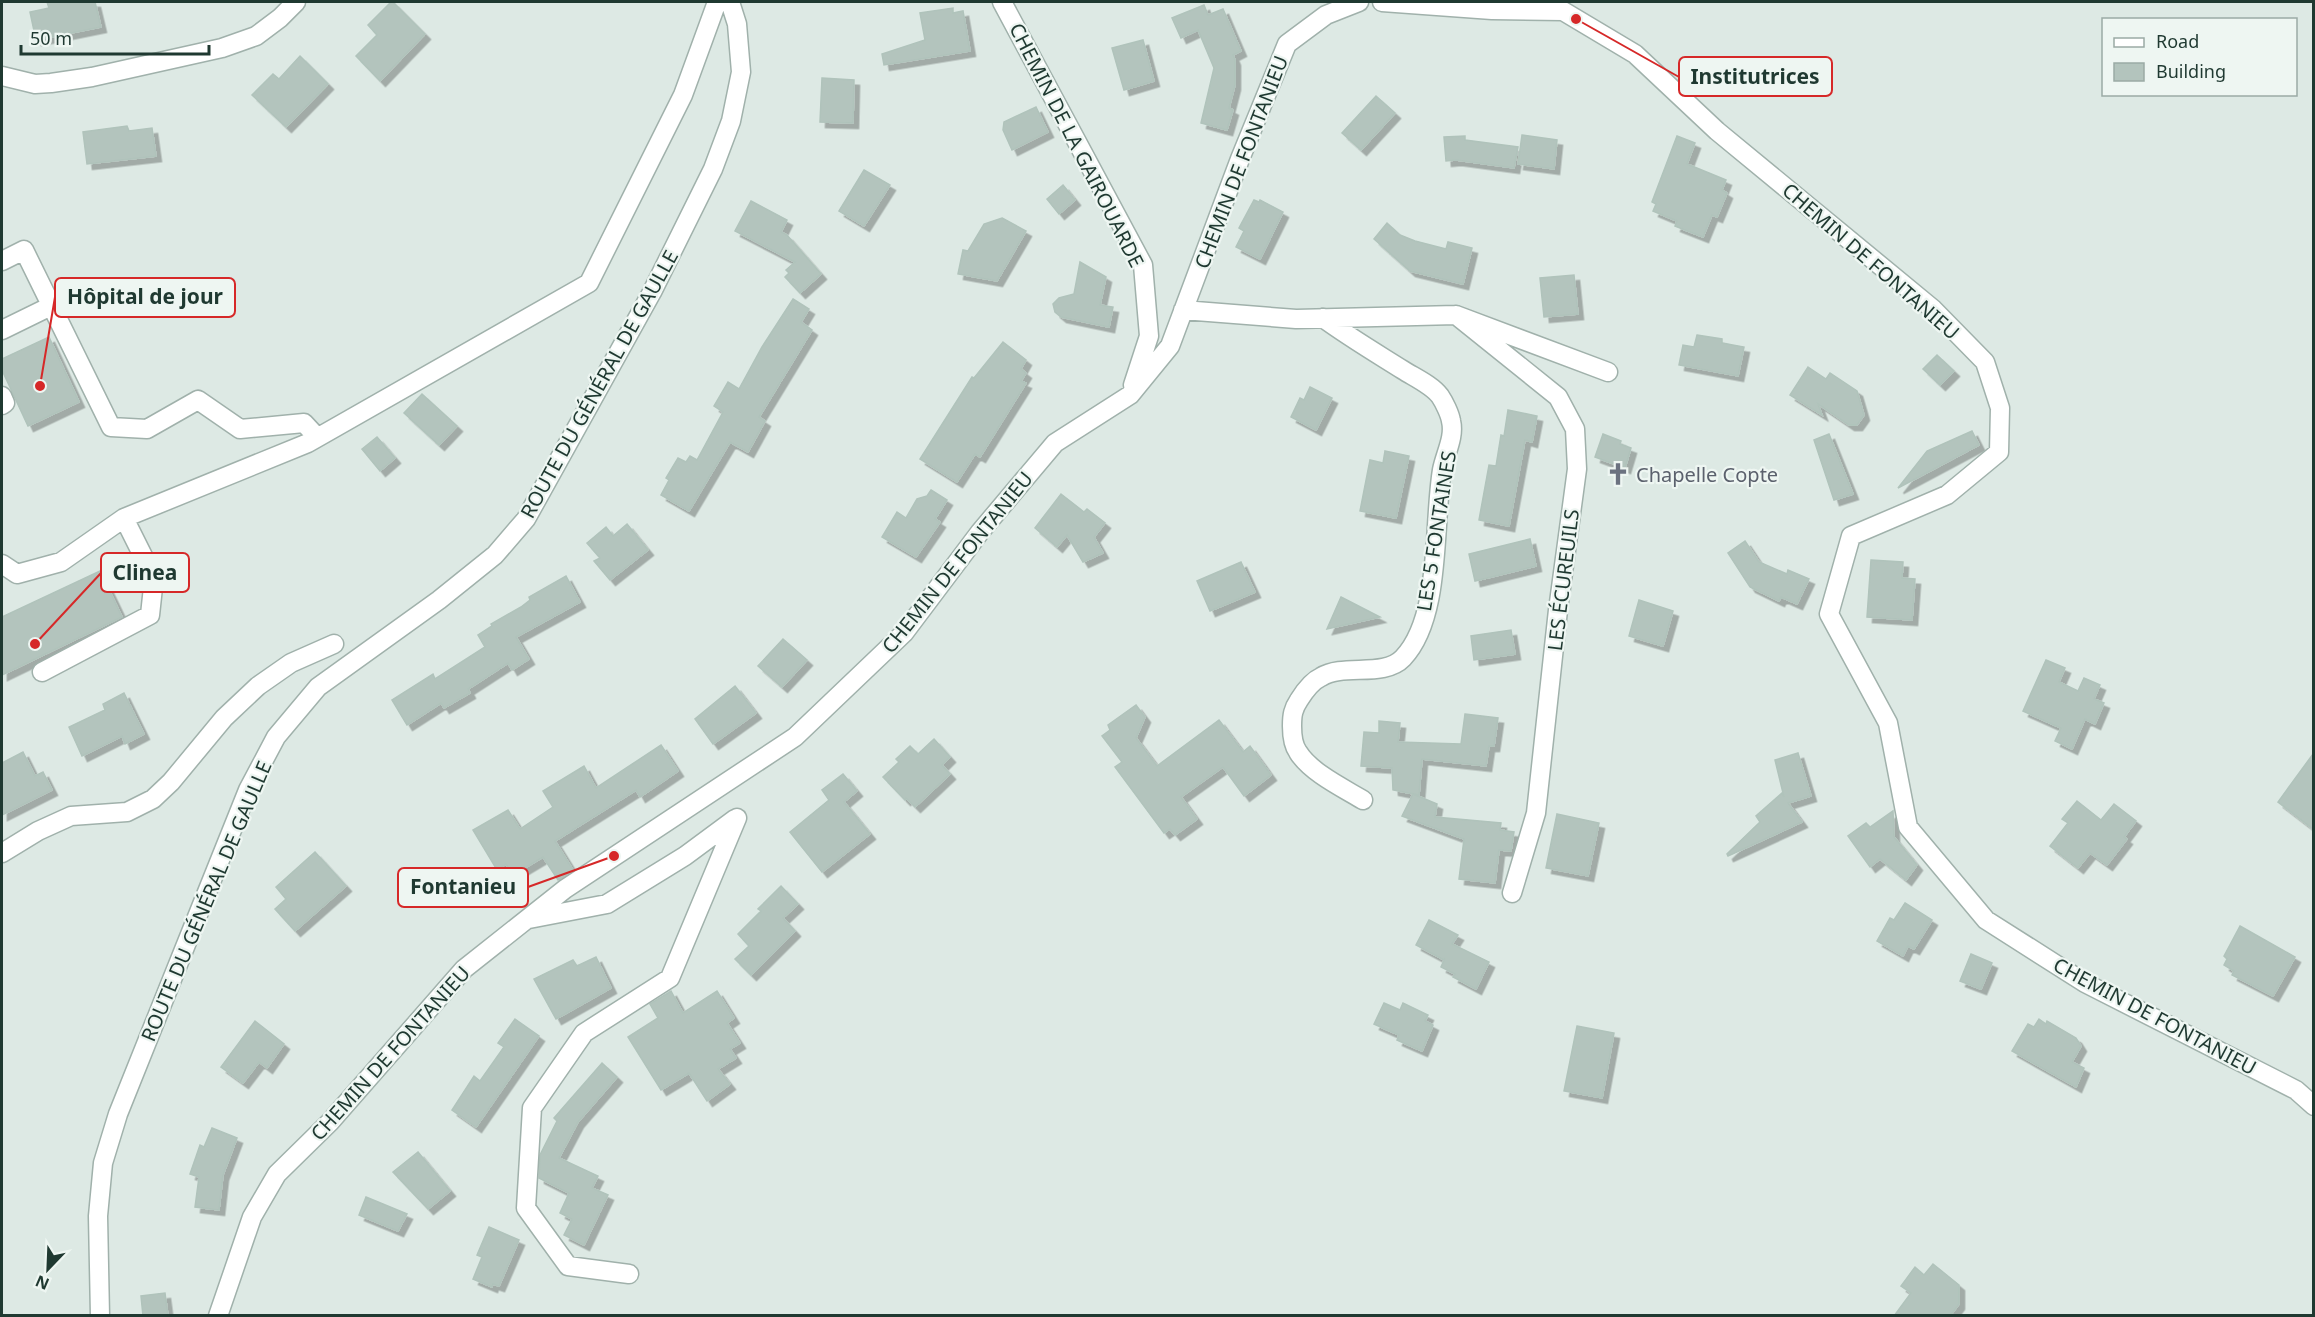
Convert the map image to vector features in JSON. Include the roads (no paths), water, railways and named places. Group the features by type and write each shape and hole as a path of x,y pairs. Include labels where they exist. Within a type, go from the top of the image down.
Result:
{"street":[{"path":"2,76 35,84 51,83 92,77 222,48 256,36 296,2"},
{"path":"2,564 16,574 61,562 124,518 317,437 590,283 683,94 717,2"},
{"name":"ROUTE DU GÉNÉRAL DE GAULLE","path":"100,1316 98,1216 103,1162 123,1103 248,789 276,737 318,687 439,600 495,555 526,519 652,292 713,169 731,122 741,72 737,24 730,2"},
{"name":"CHEMIN DE LA GAIROUARDE","path":"1002,2 1143,265 1149,336 1130,395"},
{"name":"CHEMIN DE FONTANIEU","path":"218,1316 252,1217 277,1174 330,1122 464,969 565,889 795,737 904,633 980,532 1054,443 1130,395 1170,346 1240,159 1287,44 1326,15 1359,2"},
{"name":"CHEMIN DE FONTANIEU","path":"1383,2 1492,10 1564,6 1635,54 1717,131 1933,309 1985,363 2000,408 1999,452 1947,495 1851,536 1829,614 1888,723 1908,827 1986,920 2085,983 2296,1090 2313,1107"},
{"path":"2,261 24,250 111,427 147,429 198,400 240,429 304,423 317,437"},
{"path":"2,330 51,306"},
{"path":"1183,310 1296,319 1456,315 1608,372"},
{"name":"LES ÉCUREUILS","path":"1456,315 1558,397 1575,429 1577,469 1536,813 1512,893"},
{"name":"LES 5 FONTAINES","path":"1323,318 1439,395 1452,422 1451,439 1442,467 1432,583 1426,612 1415,641 1403,658 1392,667 1341,672 1321,677 1305,692 1294,708 1292,735 1297,752 1333,783 1363,800"},
{"path":"2,396 5,403 2,405"},
{"path":"42,672 150,615 154,578 124,518"},
{"path":"2,853 71,816 127,812 153,799 171,782 224,718 258,686 291,663 334,644"},
{"path":"526,920 607,904 685,856 737,818 670,978 584,1033 532,1108 526,1208 568,1266 630,1274"}],"place":[{"name":"Institutrices","path":"1576,19"},
{"name":"Hôpital de jour","path":"40,386"},
{"name":"Chapelle Copte","path":"1618,474"},
{"name":"Clinea","path":"35,644"},
{"name":"Fontanieu","path":"614,856"}]}
